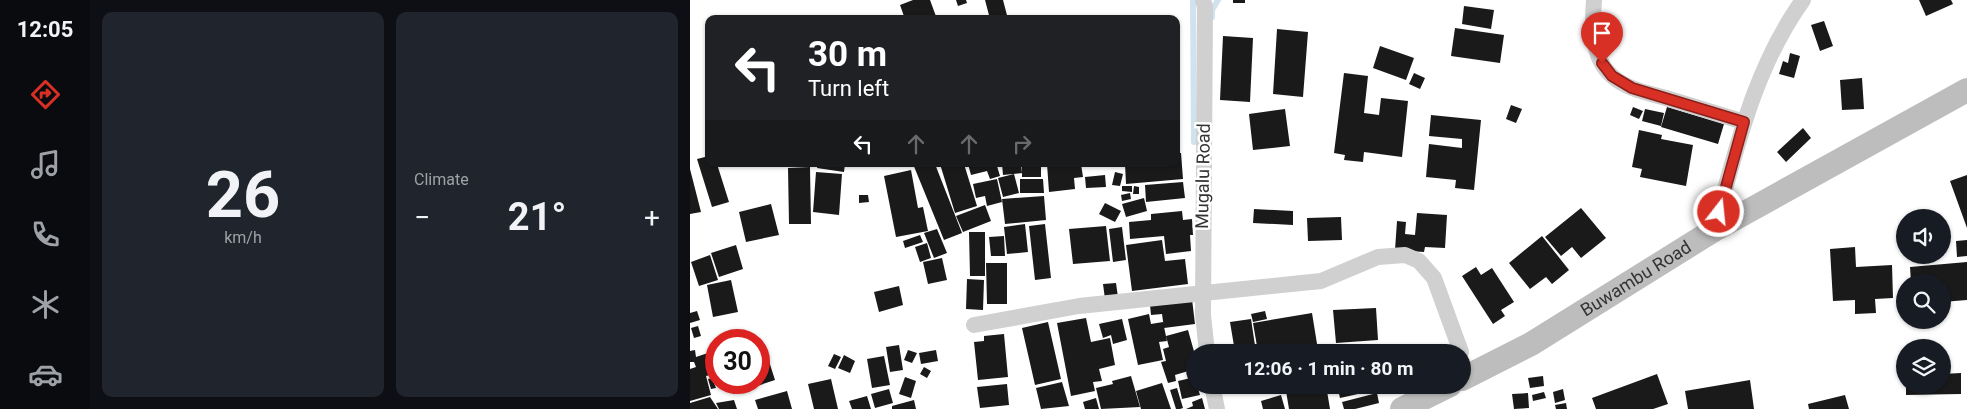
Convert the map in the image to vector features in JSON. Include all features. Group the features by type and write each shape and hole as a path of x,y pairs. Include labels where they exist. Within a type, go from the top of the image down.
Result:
{"street":[{"path":"1594,0 1594,44 1602,63 1612,76 1632,88 1744,122"},
{"path":"1714,230 1744,122 1770,52 1802,0"},
{"name":"Mugalu Road","path":"1205,2 1203,292 1206,344"},
{"name":"Buwambu Road","path":"1471,365 1531,344 1714,230 1967,90"},
{"path":"974,325 1078,306 1321,281 1378,257 1405,256 1419,262 1434,278 1454,344"},
{"path":"1214,394 1217,409"},
{"name":"Buwambu Road","path":"1402,409 1424,394"}],"building":[{"path":"913,0 930,0 936,15 904,15 900,5"},
{"path":"956,0 966,0 967,3 958,6"},
{"path":"985,0 1003,0 1007,15 989,15"},
{"path":"1233,0 1245,0 1245,3 1233,3"},
{"path":"1919,0 1951,0 1953,4 1926,16"},
{"path":"1464,6 1494,10 1491,29 1462,24"},
{"path":"1824,21 1833,46 1820,51 1811,25"},
{"path":"1455,28 1504,35 1500,63 1451,56"},
{"path":"1277,29 1308,32 1303,97 1273,94"},
{"path":"1223,36 1253,38 1250,102 1220,100"},
{"path":"1380,46 1414,58 1406,80 1373,68"},
{"path":"1790,53 1800,56 1794,78 1779,74 1783,61 1788,63"},
{"path":"1344,73 1368,76 1364,113 1379,115 1381,98 1408,101 1402,157 1364,152 1363,162 1344,160 1345,155 1334,153"},
{"path":"1414,73 1425,78 1420,89 1409,84"},
{"path":"1862,78 1864,109 1842,110 1840,80"},
{"path":"1511,105 1522,109 1516,123 1506,119"},
{"path":"1633,107 1643,111 1639,119 1630,115"},
{"path":"1667,107 1724,124 1718,144 1661,127"},
{"path":"1285,109 1290,146 1253,150 1249,114"},
{"path":"1645,109 1664,113 1661,126 1642,121"},
{"path":"1431,115 1481,120 1474,190 1455,188 1456,180 1426,177 1429,144 1462,148 1462,139 1429,136"},
{"path":"1803,128 1811,138 1786,162 1777,152"},
{"path":"1639,130 1662,135 1661,139 1693,145 1686,186 1640,177 1642,169 1632,167"},
{"path":"1181,153 1183,179 1126,184 1125,167 1180,167"},
{"path":"705,157 705,167 718,167 729,202 712,207 697,159"},
{"path":"810,167 811,224 789,224 788,168"},
{"path":"817,167 845,167 844,172"},
{"path":"914,167 936,167 962,233 944,240"},
{"path":"941,167 965,167 977,206 955,213"},
{"path":"969,167 997,167 1000,176 990,179 987,171 971,175"},
{"path":"1002,167 1021,167 1022,173 1003,175"},
{"path":"1022,167 1041,167 1041,177 1022,177"},
{"path":"1047,167 1081,167 1083,177 1074,178 1075,189 1049,192"},
{"path":"690,169 701,212 690,214"},
{"path":"911,170 918,208 923,207 928,231 896,237 884,176"},
{"path":"816,172 842,174 839,215 813,212"},
{"path":"1115,172 1123,174 1120,186 1112,185"},
{"path":"1014,174 1019,193 1003,197 998,178"},
{"path":"1105,175 1106,187 1086,188 1085,177"},
{"path":"1967,175 1967,228 1950,181"},
{"path":"997,179 1002,202 987,206 985,196 976,198 973,184"},
{"path":"1020,179 1043,179 1044,193 1020,193"},
{"path":"1183,182 1185,198 1146,202 1145,185"},
{"path":"1122,186 1132,186 1132,192 1122,191"},
{"path":"1134,186 1139,187 1139,194 1133,194"},
{"path":"1130,193 1131,199 1122,201 1121,195"},
{"path":"859,195 868,195 869,202 859,203"},
{"path":"1044,196 1046,220 1005,224 1002,199"},
{"path":"1144,198 1147,211 1126,217 1122,204"},
{"path":"1105,203 1121,211 1115,222 1099,214"},
{"path":"771,204 779,235 746,242 739,212"},
{"path":"985,205 991,221 963,232 956,216"},
{"path":"1581,208 1606,238 1581,258 1572,247 1561,256 1545,237"},
{"path":"1254,209 1293,211 1293,225 1253,223"},
{"path":"1182,211 1183,220 1192,219 1191,251 1166,254 1164,236 1130,239 1129,222 1151,220 1151,214"},
{"path":"1417,213 1447,215 1445,248 1425,247 1424,252 1395,250 1397,221 1406,222 1405,234 1415,235"},
{"path":"1341,217 1342,240 1308,241 1307,218"},
{"path":"1025,224 1028,252 1007,254 1004,227"},
{"path":"1045,224 1051,278 1035,280 1029,226"},
{"path":"1106,226 1110,261 1073,264 1069,229"},
{"path":"1122,227 1126,260 1113,262 1109,229"},
{"path":"937,229 947,253 934,258 924,233"},
{"path":"969,232 985,232 985,276 970,276"},
{"path":"920,235 923,242 905,248 903,241"},
{"path":"1004,236 1005,256 991,256 989,237"},
{"path":"1542,236 1569,270 1552,284 1546,277 1530,289 1509,263"},
{"path":"1162,240 1165,261 1185,259 1188,284 1132,291 1126,245"},
{"path":"1967,240 1967,256 1957,257 1956,241"},
{"path":"927,243 931,258 920,262 915,247"},
{"path":"736,245 743,269 719,277 711,253"},
{"path":"1855,247 1856,267 1892,265 1893,298 1875,299 1876,313 1855,314 1855,300 1833,301 1830,249"},
{"path":"710,255 718,280 699,286 691,262"},
{"path":"942,258 947,280 928,284 923,262"},
{"path":"1967,262 1967,300 1951,301 1951,274 1910,274 1910,267"},
{"path":"986,263 1007,263 1007,304 987,304"},
{"path":"1476,267 1481,275 1492,268 1514,302 1501,310 1505,316 1493,324 1462,276"},
{"path":"967,279 984,280 983,310 966,309"},
{"path":"731,280 738,312 713,317 707,285"},
{"path":"1116,283 1118,297 1105,299 1103,284"},
{"path":"899,286 903,305 879,312 874,292"},
{"path":"1192,299 1195,324 1164,328 1162,314 1151,315 1150,305"},
{"path":"1376,308 1378,340 1336,343 1333,310"},
{"path":"697,311 700,320 690,323 690,313"},
{"path":"1265,311 1267,319 1253,322 1251,314"},
{"path":"1312,313 1317,344 1257,344 1253,323"},
{"path":"1149,314 1151,324 1163,322 1167,341 1159,342 1163,360 1138,365 1128,319"},
{"path":"1086,318 1091,342 1110,338 1115,365 1099,369 1102,381 1093,382 1095,391 1071,396 1057,323"},
{"path":"1122,319 1127,340 1113,344 1111,335 1103,338 1099,324"},
{"path":"1251,319 1255,344 1234,344 1230,322"},
{"path":"1048,322 1061,379 1035,385 1022,328"},
{"path":"698,326 701,336 694,338 691,328"},
{"path":"1188,330 1192,344 1186,344 1186,372 1175,375 1176,381 1168,383 1161,362 1166,361 1163,349 1169,347 1166,336"},
{"path":"1004,334 1008,377 978,380 974,342 984,341 984,336"},
{"path":"899,345 903,370 890,372 886,347"},
{"path":"695,350 696,357 705,354 705,394 711,395 690,401 690,369 696,367 694,362 690,362 690,351"},
{"path":"908,350 917,353 912,363 904,360"},
{"path":"936,350 938,361 921,364 919,353"},
{"path":"834,354 841,357 835,369 828,366"},
{"path":"844,355 855,361 850,373 838,368"},
{"path":"884,356 890,385 872,388 867,359"},
{"path":"770,364 775,380 770,382"},
{"path":"924,367 931,371 927,378 920,374"},
{"path":"1961,373 1961,394 1906,395 1951,394 1951,374"},
{"path":"1657,374 1668,404 1653,409 1596,409 1592,398"},
{"path":"1131,376 1140,407 1101,409 1096,388 1113,384 1112,381"},
{"path":"1543,376 1544,386 1530,388 1528,378"},
{"path":"905,377 916,381 911,398 899,394"},
{"path":"831,379 838,409 814,409 808,384"},
{"path":"1186,379 1186,394 1200,395 1182,399 1178,381"},
{"path":"1750,380 1754,409 1688,409 1685,391"},
{"path":"1062,382 1069,406 1041,409 1036,388"},
{"path":"1162,383 1171,409 1141,409 1136,391"},
{"path":"1007,384 1009,405 980,408 977,387"},
{"path":"1177,388 1183,408 1180,409 1176,409 1170,390"},
{"path":"889,389 893,403 875,408 871,394"},
{"path":"1563,389 1565,400 1555,403 1553,392"},
{"path":"787,391 792,409 758,409 755,400"},
{"path":"1544,392 1546,398 1533,401 1532,395"},
{"path":"1528,393 1529,408 1514,409 1512,394"},
{"path":"1286,394 1328,394 1330,409 1289,409"},
{"path":"1339,394 1358,394 1340,398"},
{"path":"1377,394 1379,403 1355,409 1344,409 1342,402"},
{"path":"1281,395 1285,409 1263,409 1261,401"},
{"path":"1845,395 1849,409 1809,409 1808,404"},
{"path":"867,396 871,409 852,409 849,401"},
{"path":"710,397 718,409 690,409 690,403"},
{"path":"1096,398 1099,409 1085,409 1083,402"},
{"path":"1202,398 1205,409 1186,409 1193,406 1192,402"},
{"path":"734,400 737,409 719,409 716,403"},
{"path":"914,400 916,409 892,409 892,406"},
{"path":"1566,403 1567,409 1556,409 1555,405"}],"waterway":[{"path":"1193,0 1194,142"},
{"path":"1212,17 1212,10 1218,0"}],"route":[{"path":"1602,63 1612,76 1632,88 1744,122 1719,212"}]}
